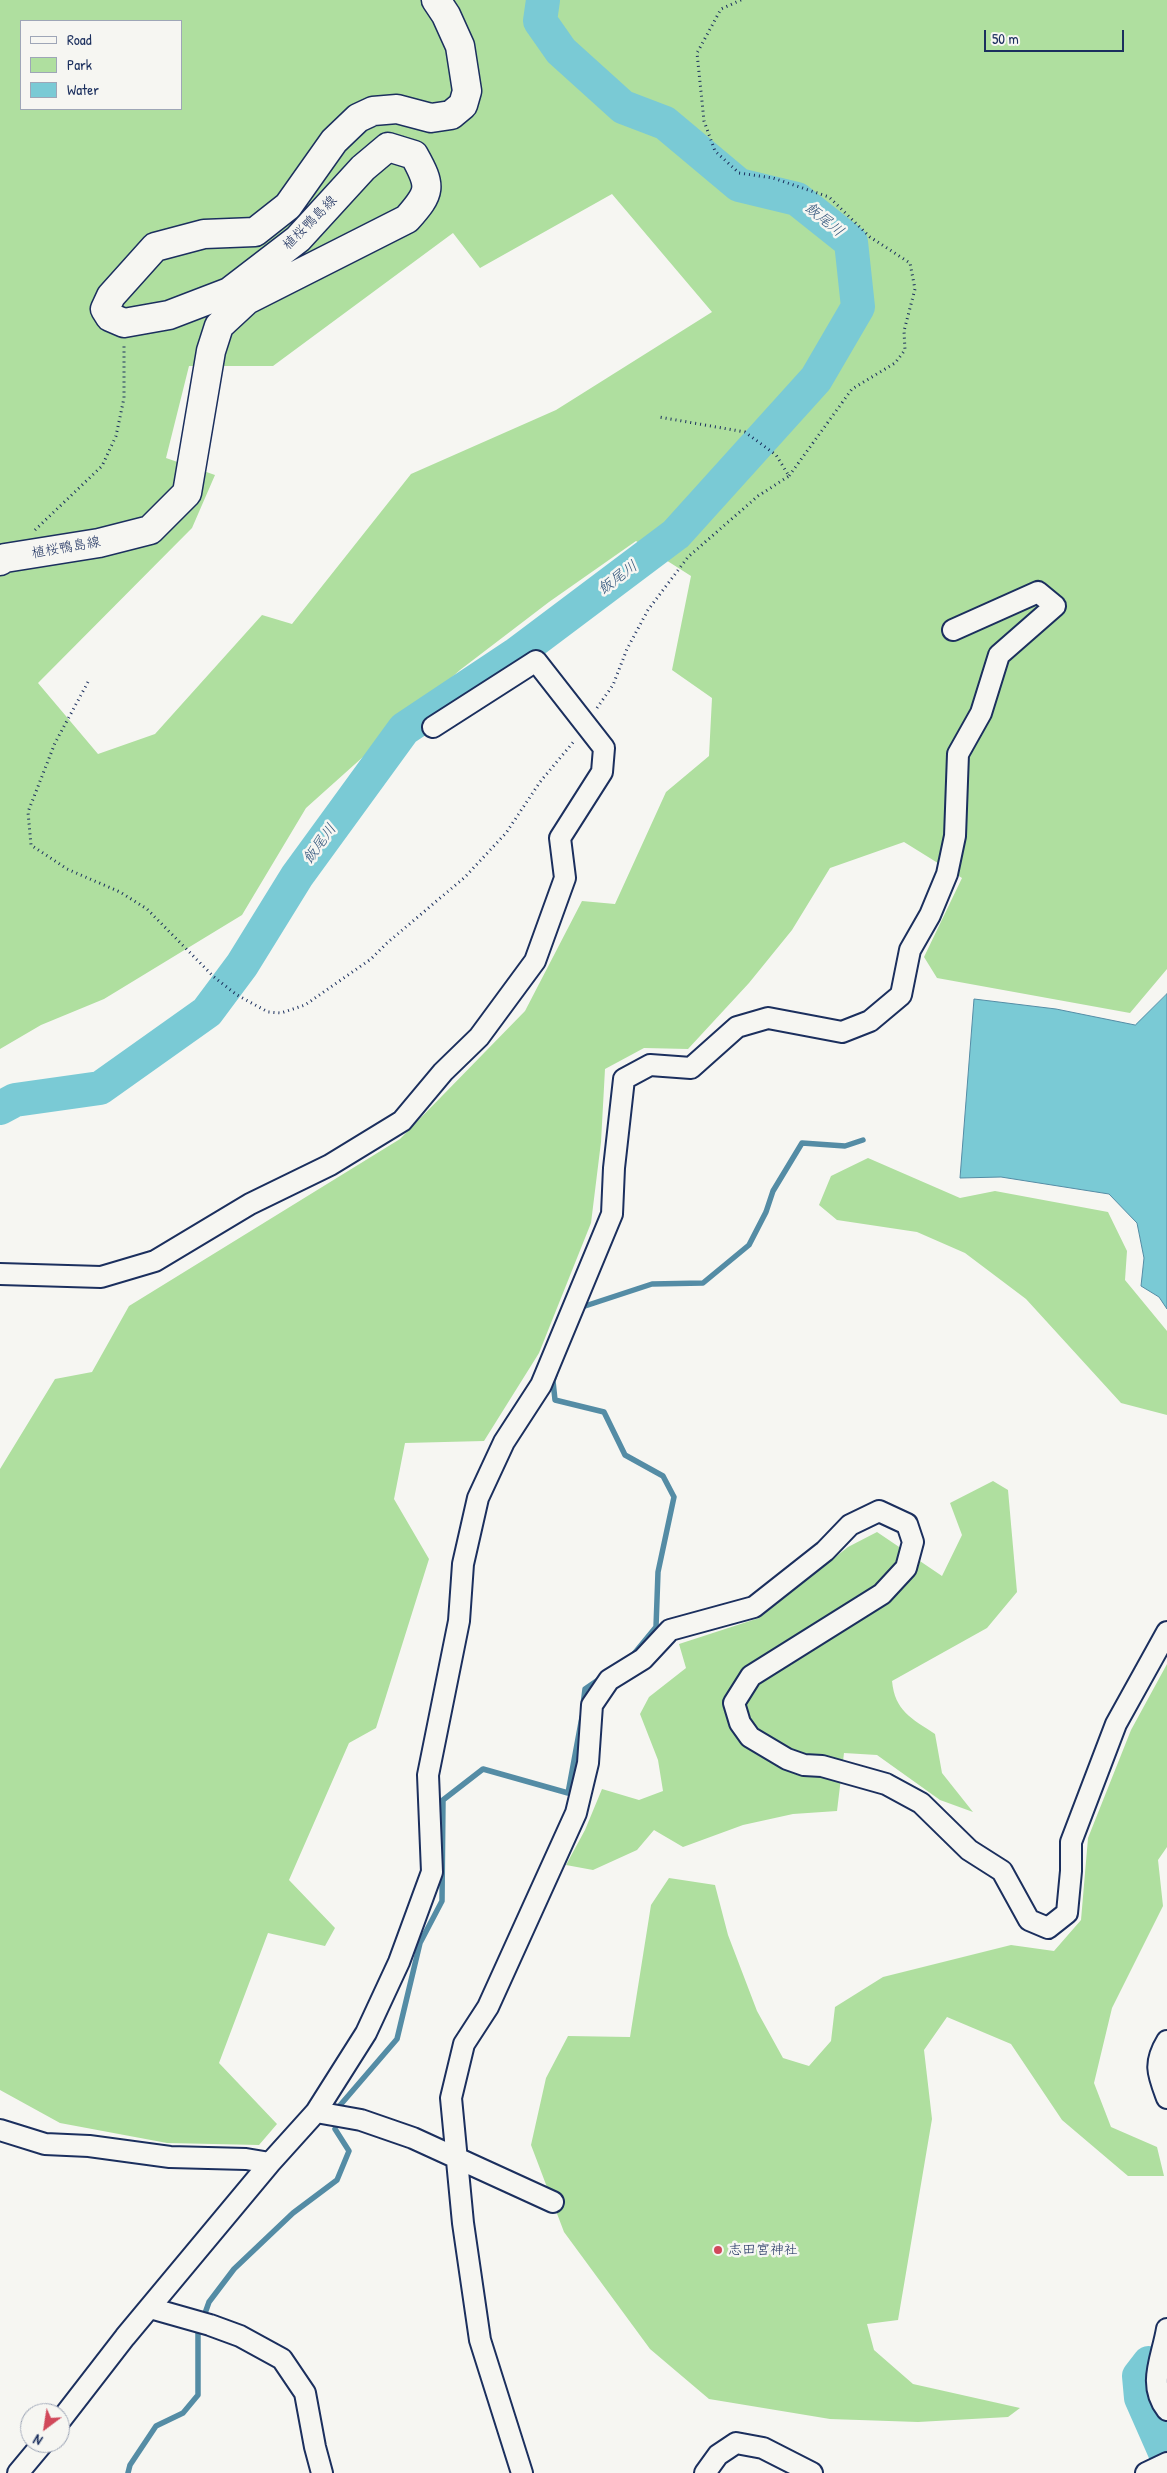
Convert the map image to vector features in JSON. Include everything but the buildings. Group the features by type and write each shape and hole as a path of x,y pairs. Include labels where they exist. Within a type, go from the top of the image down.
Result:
{"main road":[{"name":"植桜鴨島線","path":"0,561 6,558 99,543 150,530 187,493 211,351 218,326 248,300 407,219 425,198 426,177 414,155 388,148 363,168 298,239 229,292 169,315 124,323 110,317 105,309 111,296 155,247 204,234 255,232 288,206 334,142 358,118 373,111 397,109 431,118 451,115 463,105 467,91 460,46 453,29 436,0"}],"street":[{"path":"453,29 455,0"},
{"path":"70,2408 270,2163 316,2112 366,2033 399,1962 432,1872 428,1775 459,1621 463,1564 478,1498 504,1442 541,1385 612,1214 614,1168 624,1079 650,1065 691,1068 737,1027 768,1018 842,1032 870,1021 901,995 910,950 930,915 947,874 955,836 958,754 981,713 999,655 1055,606 1038,592 953,630"},
{"path":"0,1274 100,1277 155,1261 250,1204 330,1165 402,1120 443,1072 479,1037 535,961 565,878 560,838 602,772 604,748 536,661 433,727"},
{"path":"522,2473 480,2340 455,2157 451,2098 464,2044 488,2007 576,1813 588,1763 592,1705 609,1680 643,1660 670,1630 754,1607 825,1552 850,1524 879,1511 907,1524 913,1542 906,1568 882,1594 751,1676 734,1703 740,1723 750,1736 787,1759 804,1765 822,1766 886,1784 922,1803 968,1850 1002,1871 1029,1920 1048,1928 1067,1913 1071,1871 1071,1842 1116,1724 1167,1632"},
{"path":"1167,2041 1158,2055 1159,2076 1167,2098"},
{"path":"316,2112 361,2120 413,2138 553,2202"},
{"path":"0,2130 45,2144 89,2146 170,2157 246,2159 270,2163"},
{"path":"150,2308 202,2322 240,2336 282,2359 305,2393 322,2473"},
{"path":"1167,2329 1159,2365 1159,2400 1167,2410"},
{"path":"705,2473 718,2455 736,2443 763,2448 812,2473"},
{"path":"18,2473 35,2453"}],"path":[{"path":"88,682 55,743 28,812 31,844 67,869 120,892 147,908 214,977 236,995 268,1012 281,1013 305,1005 371,959 387,942 465,877 506,833 540,782 586,726 613,685 627,648 648,610 688,557 758,496 789,476 852,389 895,363 905,350 904,331 915,289 910,262 870,237 829,197 773,178 739,173 715,151 704,121 697,53 721,9 741,0"},
{"path":"33,532 102,466 116,436 124,398 124,323"},
{"path":"659,417 745,432 776,455 789,476"}],"green space":[{"path":"0,0 1167,0 1167,969 1130,1013 937,978 924,957 962,878 904,842 830,868 792,930 749,983 688,1049 644,1048 605,1069 601,1142 591,1223 539,1353 484,1441 405,1443 394,1499 429,1559 376,1728 349,1743 289,1880 335,1928 325,1946 268,1933 219,2063 277,2124 259,2145 167,2143 60,2123 0,2090 0,1469 55,1379 92,1372 129,1306 400,1139 525,1011 582,901 615,904 666,792 709,756 712,698 672,670 691,576 636,541 549,602 460,670 306,808 242,915 104,999 41,1025 0,1049","holes":["612,194 712,312 556,410 411,474 292,624 262,615 155,734 98,754 38,683 192,528 215,475 166,458 189,366 273,366 453,233 480,268"]},
{"path":"868,1158 960,1198 995,1191 1108,1212 1127,1251 1125,1280 1167,1331 1167,1415 1121,1403 1026,1299 965,1253 917,1232 837,1220 819,1205 831,1176"},
{"path":"993,1481 1008,1490 1017,1592 987,1628 892,1681 901,1707 912,1718 935,1734 942,1773 973,1812 940,1800 877,1755 844,1753 837,1811 793,1814 743,1825 683,1847 654,1830 637,1850 593,1870 566,1865 585,1830 602,1789 639,1800 663,1791 658,1760 640,1714 649,1697 686,1668 679,1644 759,1618 848,1547 877,1532 942,1576 962,1535 950,1503"},
{"path":"1167,1664 1167,1847 1158,1860 1163,1906 1112,2008 1094,2083 1111,2127 1157,2147 1164,2176 1128,2176 1062,2120 1011,2044 947,2017 924,2050 932,2119 898,2320 867,2324 874,2350 913,2384 1020,2408 1008,2417 918,2422 830,2419 709,2399 650,2349 564,2232 531,2145 546,2078 568,2036 630,2037 651,1905 669,1878 715,1885 728,1935 757,2011 783,2058 809,2066 831,2041 835,2007 883,1977 1011,1945 1054,1951 1081,1920 1088,1838 1131,1730"}],"water":[{"path":"1167,994 1167,1309 1159,1297 1141,1286 1144,1258 1137,1223 1109,1194 1001,1177 960,1178 974,999 1056,1009 1135,1025"}],"waterway":[{"name":"飯尾川","path":"0,1108 15,1100 100,1088 207,1012 242,965 297,876 404,729 515,655 676,534 816,379 858,307 851,242 797,199 739,185 665,123 623,107 561,51 540,21 543,0"},
{"path":"580,1311 582,1307 652,1284 703,1283 749,1245 766,1212 773,1191 802,1143 845,1146 863,1140"},
{"path":"555,1375 553,1381 555,1400 604,1412 625,1455 663,1476 674,1497 658,1572 656,1627 633,1655"},
{"path":"583,1705 585,1689 601,1678"},
{"path":"336,2110 397,2039 420,1943 442,1901 443,1800 483,1769 568,1793 582,1717"},
{"path":"128,2473 130,2465 156,2426 183,2413 198,2395 198,2333 209,2302 234,2269 293,2213 337,2180 349,2151 335,2129"},
{"path":"1167,2367 1149,2363 1139,2376 1141,2398 1167,2457"}],"place":[{"name":"志田宮神社","path":"718,2250"}]}
